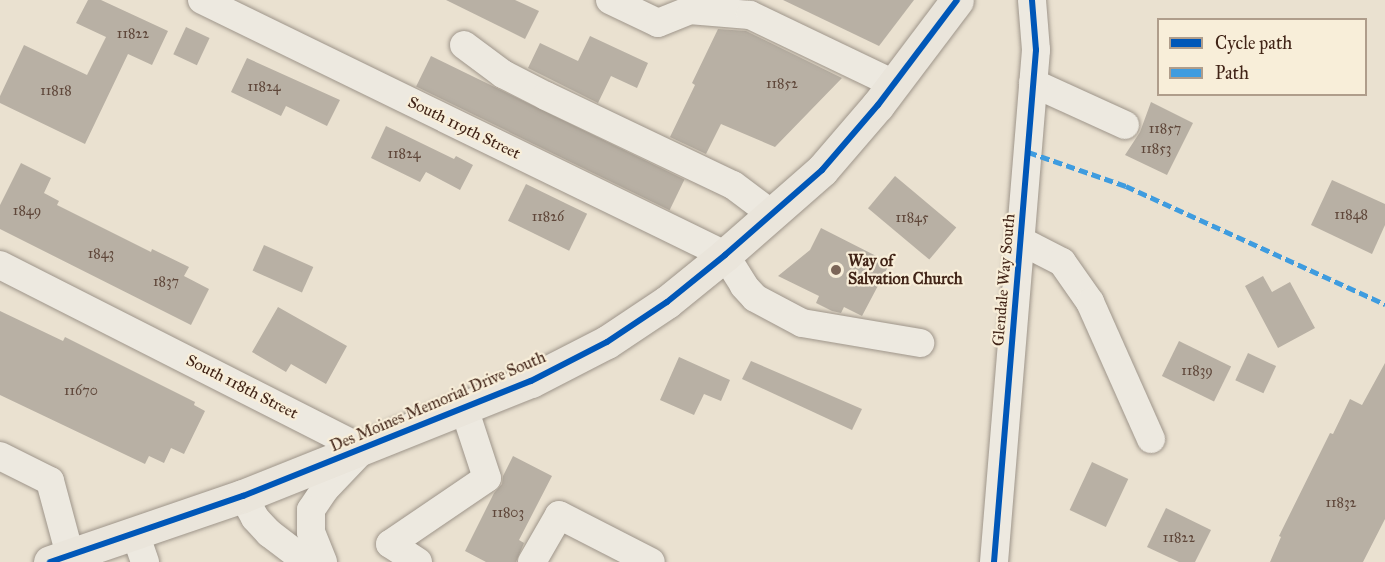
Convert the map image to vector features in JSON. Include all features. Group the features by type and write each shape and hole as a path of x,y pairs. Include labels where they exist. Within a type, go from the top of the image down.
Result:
{"main road":[{"name":"Des Moines Memorial Drive South","path":"60,559 140,548 243,496 531,381 607,342 667,302 773,215 822,170 894,84 957,0"}],"street":[{"name":"South 119th Street","path":"202,0 725,255"},
{"path":"610,0 658,23 690,10 750,15 894,84"},
{"name":"Glendale Way South","path":"994,562 1034,82 1036,50 1032,0"},
{"path":"464,45 503,74 732,185 773,215"},
{"path":"1034,82 1125,125"},
{"path":"1021,241 1062,262 1090,302 1151,439"},
{"path":"725,255 744,286 755,298 802,323 920,343"},
{"name":"South 118th Street","path":"0,265 363,448"},
{"path":"418,562 390,544 487,478 464,408"},
{"path":"243,496 255,518 269,533 308,561 311,510 325,489 363,448"},
{"path":"0,456 50,481 60,559"},
{"path":"532,562 559,515 651,562"}],"building":[{"path":"88,0 101,0 168,31 152,65 128,54 85,144 0,103 0,96 24,45 87,75 106,37 76,23"},
{"path":"446,0 515,0 539,11 525,39"},
{"path":"783,0 914,0 879,46"},
{"path":"186,27 210,38 197,65 173,54"},
{"path":"718,29 746,31 842,78 775,147 721,124 706,154 670,137 695,85 692,83"},
{"path":"590,36 648,63 637,88 611,76 598,103 528,68 540,43 578,61"},
{"path":"431,56 684,180 670,210 416,87"},
{"path":"247,58 340,100 327,126 286,106 281,116 231,92"},
{"path":"1151,102 1193,123 1167,175 1125,155 1140,132"},
{"path":"386,126 454,159 456,156 473,165 460,190 426,172 420,182 371,158"},
{"path":"21,163 51,178 44,193 59,201 57,205 151,252 152,249 189,267 184,276 209,289 191,325 0,229 0,205"},
{"path":"895,176 956,227 929,260 868,208"},
{"path":"1332,180 1385,204 1385,225 1372,254 1311,225"},
{"path":"526,184 587,214 569,251 508,221"},
{"name":"Way of Salvation Church","path":"821,228 890,263 862,316 844,307 841,313 832,311 816,303 819,296 778,276 810,250"},
{"path":"264,245 313,267 302,293 253,271"},
{"path":"1263,276 1272,292 1290,282 1315,328 1278,348 1245,286"},
{"path":"278,307 347,346 326,384 291,364 286,372 252,352"},
{"path":"0,311 63,341 65,337 195,402 194,405 205,411 184,454 171,448 164,463 149,456 145,464 0,395"},
{"path":"1179,341 1231,366 1214,401 1162,376"},
{"path":"1248,353 1276,366 1263,393 1235,380"},
{"path":"679,357 730,380 721,401 704,394 694,415 660,400"},
{"path":"751,361 862,409 852,430 742,379"},
{"path":"1385,363 1385,519 1363,562 1270,562 1281,537 1279,536 1330,433 1333,434 1350,399 1362,405"},
{"path":"513,456 552,476 519,540 524,543 516,562 486,562 465,551 494,493 502,484 503,476"},
{"path":"1092,462 1128,479 1106,527 1070,510"},
{"path":"1166,508 1211,530 1195,562 1179,562 1147,547"}],"marked path":[{"path":"1028,152 1126,186 1385,304"}],"cycle path":[{"path":"50,562 243,496 531,381 607,342 667,302 725,255 822,170 878,105 957,0"},
{"path":"994,562 1036,50 1032,0"}],"place":[{"name":"Way of Salvation Church","path":"836,270"}]}
